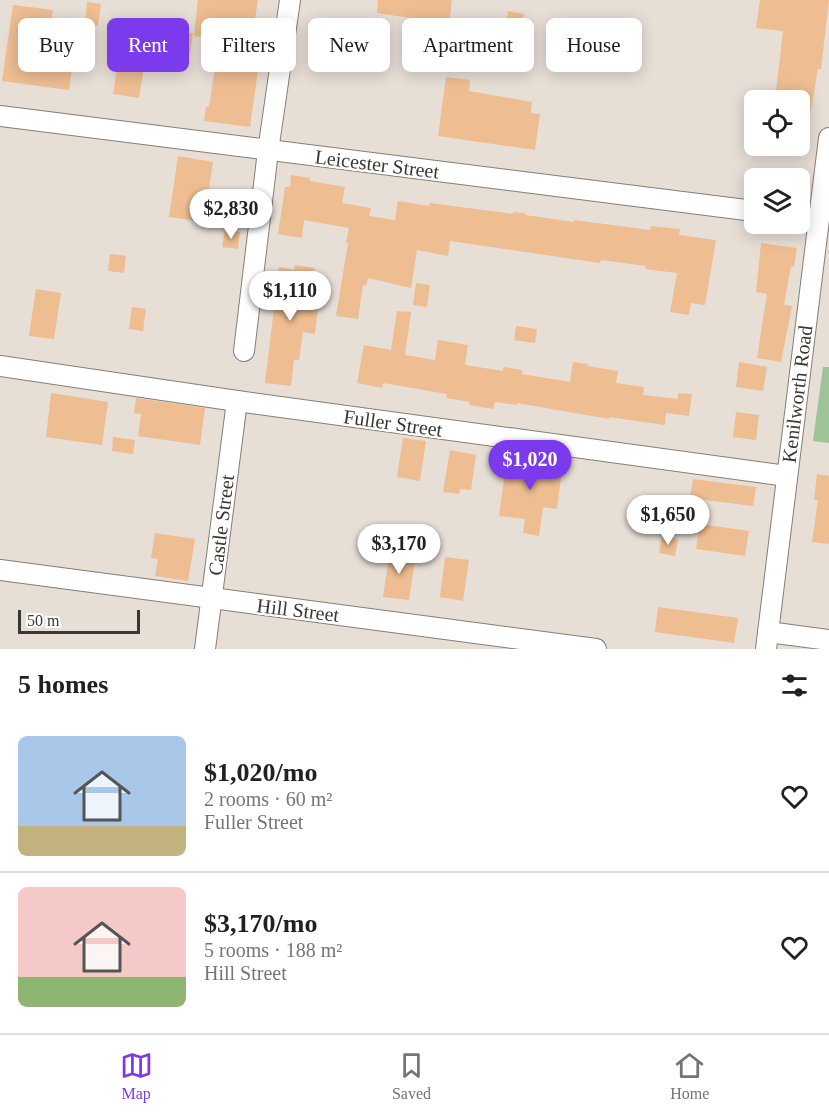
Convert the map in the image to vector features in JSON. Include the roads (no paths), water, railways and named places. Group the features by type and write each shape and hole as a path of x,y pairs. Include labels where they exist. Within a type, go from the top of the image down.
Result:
{"street":[{"path":"244,351 268,151 290,0"},
{"name":"Leicester Street","path":"0,116 744,210"},
{"name":"Kenilworth Road","path":"810,214 829,138"},
{"name":"Kenilworth Road","path":"766,641 787,476 808,234"},
{"name":"Fuller Street","path":"0,366 237,401 787,476"},
{"name":"Castle Street","path":"205,649 237,401"},
{"name":"Hill Street","path":"0,570 596,649"},
{"path":"766,641 829,640"}]}
